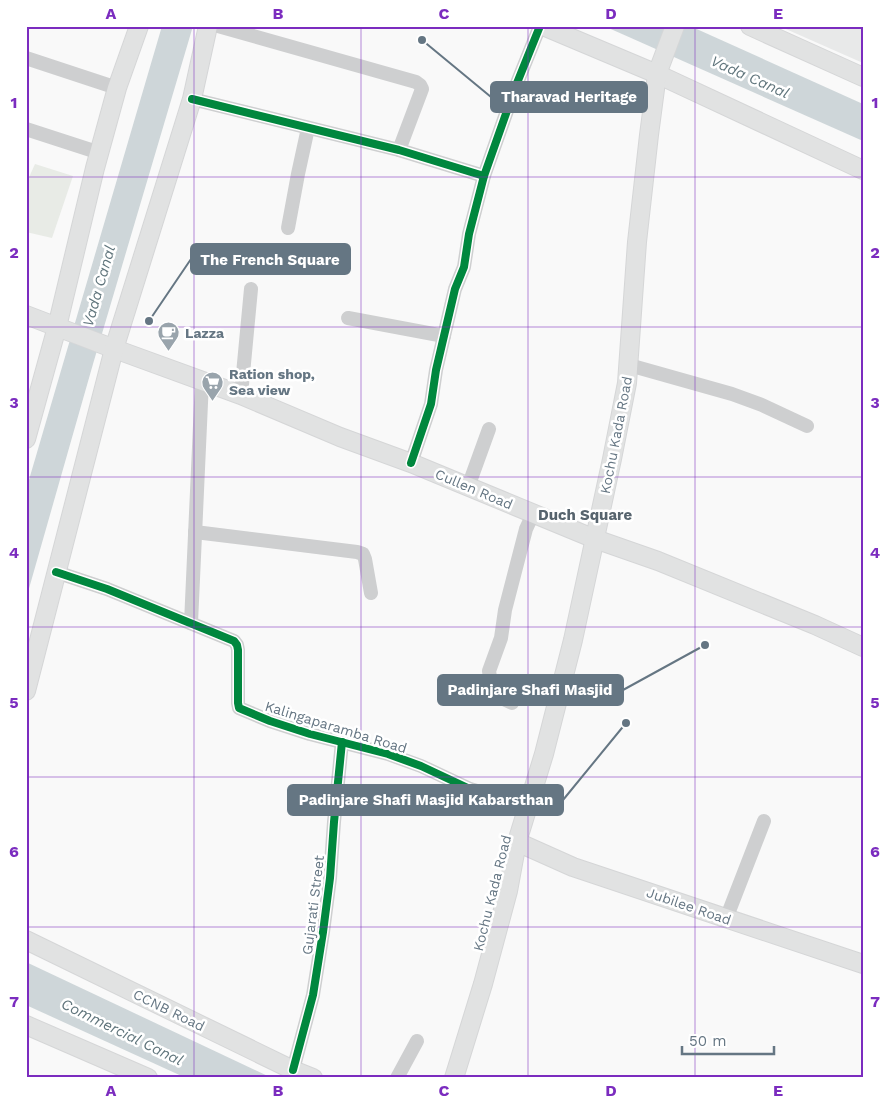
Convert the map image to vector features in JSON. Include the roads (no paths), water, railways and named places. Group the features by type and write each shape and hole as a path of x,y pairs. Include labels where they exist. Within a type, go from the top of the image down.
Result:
{"main road":[{"path":"26,439 60,329 117,88 139,26"},
{"path":"26,691 113,348 192,100 208,26"},
{"path":"541,26 659,70 863,170"},
{"name":"Kochu Kada Road","path":"454,1078 483,984 508,891 517,842 544,754 573,640 595,539 627,383 637,242 649,135 659,70 675,26"},
{"path":"750,26 863,77"},
{"path":"26,315 60,329"},
{"name":"Cullen Road","path":"60,329 241,395 340,437 411,463 595,539 658,562 815,625 863,647"},
{"name":"Jubilee Road","path":"517,842 573,867 863,964"},
{"name":"CCNB Road","path":"26,940 313,1078"},
{"path":"26,1025 148,1078"}],"street":[{"path":"218,26 416,82 422,89 399,150"},
{"path":"411,463 431,404 436,370 455,289 464,267 469,234 484,176 515,88 541,26"},
{"path":"26,58 117,88"},
{"path":"192,100 399,150 484,176"},
{"path":"288,228 308,128"},
{"path":"26,129 100,154"},
{"path":"241,395 251,288"},
{"path":"348,318 444,336"},
{"path":"629,366 732,394 762,405 807,426"},
{"path":"191,623 202,381"},
{"path":"468,487 489,429"},
{"path":"512,703 499,697 492,689 489,671 501,638 505,610 526,529 533,514"},
{"path":"195,532 358,552 363,554 365,559 371,593"},
{"name":"Kalingaparamba Road","path":"56,572 106,589 234,641 238,650 239,708 270,721 310,734 388,754 421,766 470,789 528,806"},
{"name":"Gujarati Street","path":"293,1070 313,995 323,932 330,878 342,742"},
{"path":"726,919 764,821"},
{"path":"397,1078 417,1041"}],"water":[{"name":"Vada Canal","path":"162,26 193,26 26,599 26,490"},
{"name":"Vada Canal","path":"604,26 690,26 863,104 863,141"},
{"name":"Commercial Canal","path":"26,962 272,1078 186,1078 26,1005"}],"place":[{"name":"Tharavad Heritage","path":"422,40"},
{"name":"The French Square","path":"149,321"},
{"name":"Lazza","path":"169,352"},
{"name":"Ration shop, Sea view","path":"213,401"},
{"name":"Padinjare Shafi Masjid","path":"705,645"},
{"name":"Padinjare Shafi Masjid Kabarsthan","path":"626,723"}],"district":[{"name":"Duch Square","path":"585,515"}]}
